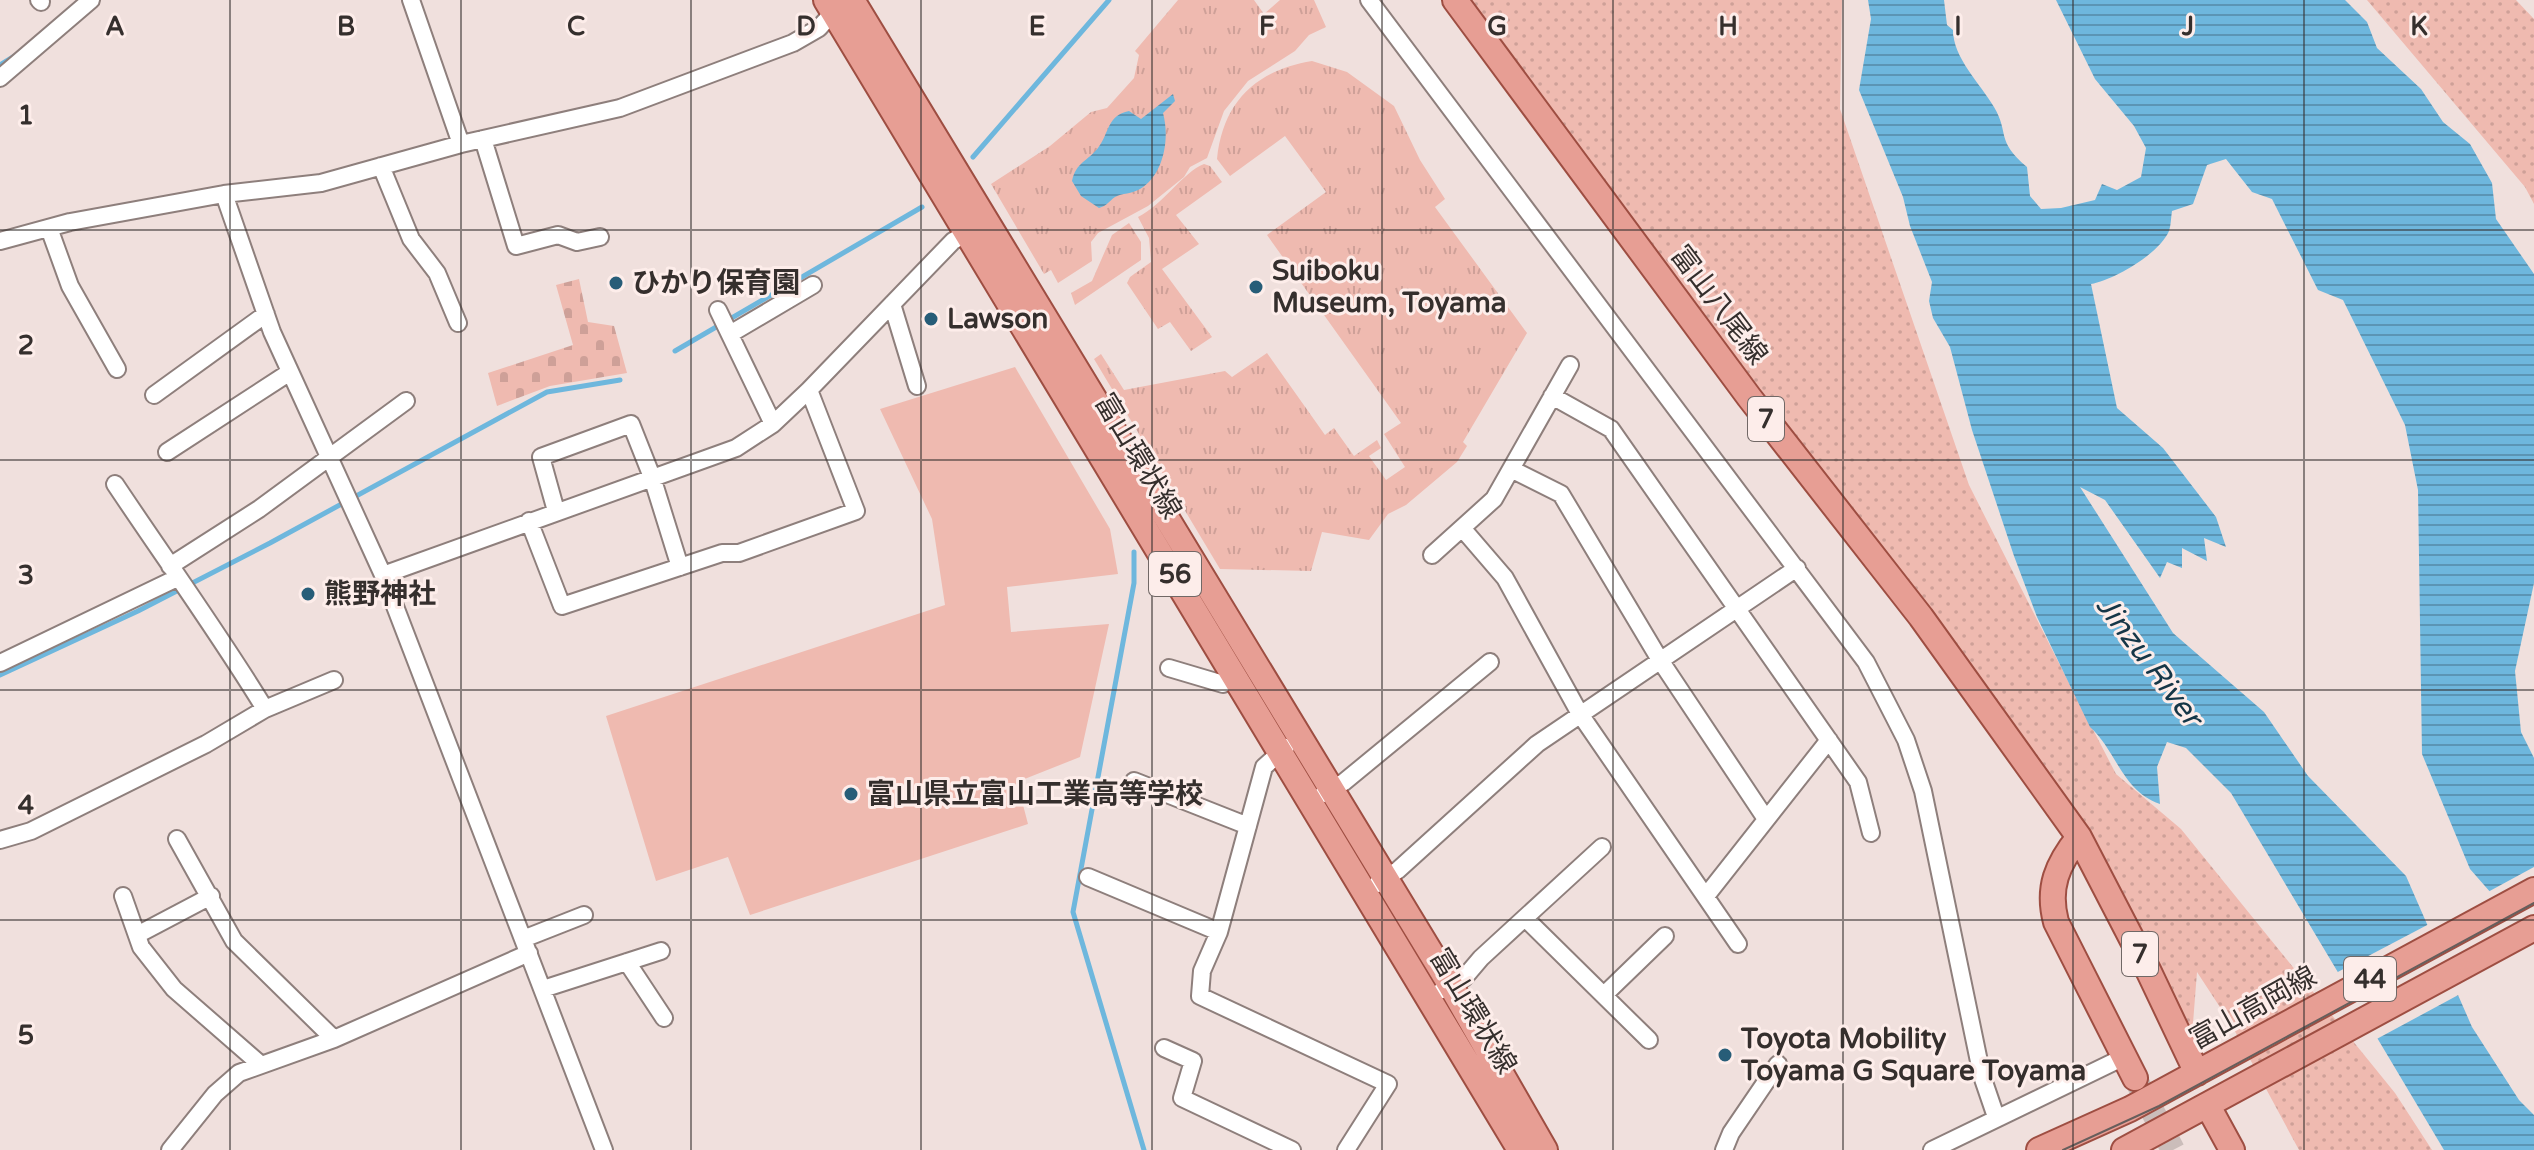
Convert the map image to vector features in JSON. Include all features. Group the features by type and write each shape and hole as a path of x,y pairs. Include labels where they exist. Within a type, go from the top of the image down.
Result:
{"main road":[{"name":"富山八尾線","path":"1455,0 1749,397 1921,617 2079,837 2201,1070"},
{"name":"富山環状線","path":"839,3 989,220 1291,744 1441,991 1545,1150"},
{"name":"富山環状線","path":"839,3 967,233 1237,678 1291,744"},
{"name":"7","path":"2079,837 2055,873 2052,906 2056,922 2130,1068"},
{"name":"富山高岡線","path":"2039,1150 2130,1109 2534,890"},
{"name":"44","path":"2124,1150 2534,928"},
{"name":"富山環状線","path":"1441,991 1520,1150"},
{"path":"2214,1102 2232,1150"}],"street":[{"path":"0,78 91,0"},
{"path":"411,0 461,144"},
{"path":"1369,0 1491,167 1866,662 1906,740 1923,791 1982,1076 1996,1117"},
{"path":"0,241 49,228 224,194 321,183 461,144 620,108 793,43 819,28 839,3"},
{"path":"483,139 516,246 558,235 577,242 600,237"},
{"path":"381,166 411,239 437,273 458,323"},
{"path":"224,194 290,372 383,575 604,1150"},
{"path":"383,575 736,448 773,424 809,390 953,241 989,220"},
{"path":"49,228 70,286 117,369"},
{"path":"773,424 724,322 813,285"},
{"path":"892,304 917,386"},
{"path":"154,395 266,314"},
{"path":"1432,555 1494,499 1570,365"},
{"path":"167,452 290,372"},
{"path":"529,521 562,606 722,553 739,553 856,511 809,390"},
{"path":"1552,396 1611,429 1858,782 1871,833"},
{"path":"0,663 173,572 406,401"},
{"path":"556,511 541,457 631,424 652,477 680,567"},
{"path":"1511,469 1561,494 1660,660 1766,819"},
{"path":"115,484 173,572 208,617 265,709"},
{"path":"1462,528 1505,578 1580,714 1738,944"},
{"path":"1376,885 1537,744 1797,568"},
{"path":"1322,795 1490,662"},
{"path":"1169,668 1223,684 1237,678"},
{"path":"0,840 31,831 166,764 265,709 334,680"},
{"path":"1706,896 1829,740"},
{"path":"1291,744 1264,767 1219,932 1202,971 1200,996 1388,1084 1346,1150"},
{"path":"1134,781 1248,826"},
{"path":"177,839 234,941 334,1039"},
{"path":"1441,991 1464,978 1602,847"},
{"path":"1088,877 1219,932"},
{"path":"123,896 141,947 174,989 260,1064"},
{"path":"137,935 211,896"},
{"path":"174,1149 228,1080 260,1064 334,1039 584,915"},
{"path":"1525,918 1649,1040"},
{"path":"1604,995 1665,936"},
{"path":"543,989 661,951"},
{"path":"627,962 664,1018"},
{"path":"1164,1048 1193,1061 1182,1098 1292,1150"},
{"path":"1724,1150 1731,1133 1778,1064"},
{"path":"1932,1150 1996,1117 2130,1068"}],"green space":[{"path":"1178,0 1254,0 1264,14 1280,0 1314,0 1326,27 1309,35 1295,51 1248,81 1224,111 1207,158 1190,167 1184,177 1148,206 1098,233 1091,242 1092,261 1058,283 1051,270 1044,274 991,184 1050,146 1091,112 1107,108 1134,78 1139,55 1135,51"},
{"path":"1465,0 1842,0 1840,109 1969,485 2071,687 2116,774 2181,829 2395,1093 2432,1150 2299,1150 2231,1024 2197,972 2192,1036 2034,762 1834,486"},
{"path":"2367,0 2516,0 2534,19 2534,204 2525,187"},
{"path":"1312,61 1347,72 1394,106 1420,160 1445,199 1435,207 1527,333 1463,442 1467,446 1457,462 1406,505 1388,514 1369,540 1322,532 1311,571 1220,569 1094,359 1101,354 1124,390 1225,371 1232,377 1267,353 1325,435 1334,428 1354,456 1377,440 1381,448 1369,456 1386,480 1405,467 1384,434 1401,423 1267,235 1326,192 1285,136 1230,176 1217,159 1227,120 1246,92 1275,72"},
{"path":"1204,164 1210,166 1222,182 1176,215 1199,244 1162,269 1212,337 1191,351 1170,322 1158,329 1127,283 1130,277 1151,262 1149,238 1138,217"},
{"path":"1129,223 1141,242 1141,260 1075,305 1071,293 1092,281 1112,235"},
{"path":"579,279 588,322 614,326 627,373 550,386 497,406 488,373 573,345 556,285"},
{"path":"1015,367 1110,529 1118,574 1007,587 1011,632 1109,624 1080,757 1017,782 1028,824 750,915 728,857 656,881 606,716 945,605 932,519 880,409"}],"water":[{"name":"Jinzu River","path":"1868,0 1944,0 1947,25 1953,30 1957,50 1999,116 2011,150 2027,167 2030,196 2041,209 2095,200 2102,184 2117,190 2141,177 2146,148 2134,126 2095,79 2056,0 2345,0 2367,22 2377,48 2421,89 2443,122 2470,144 2492,183 2496,219 2534,274 2534,583 2515,671 2521,732 2534,758 2534,942 2470,869 2422,754 2418,490 2405,425 2343,300 2318,290 2272,199 2252,192 2226,159 2207,165 2193,204 2172,211 2169,231 2156,248 2123,272 2091,284 2117,408 2163,448 2216,517 2226,547 2204,538 2207,561 2182,548 2182,568 2167,562 2160,578 2105,500 2080,487 2173,633 2264,712 2308,776 2406,876 2472,1027 2519,1100 2534,1115 2534,1150 2444,1150 2231,793 2186,748 2167,742 2157,767 2160,804 2147,798 2128,780 2090,727 2037,617 2014,556 1972,430 1950,347 1933,318 1929,301 1932,282 1910,226 1903,197 1859,90 1871,19"},
{"path":"1173,94 1175,101 1163,113 1166,133 1163,155 1148,183 1137,191 1115,197 1099,208 1081,196 1072,181 1074,175 1102,143 1116,116 1129,111 1141,119"}],"pier":[{"path":"2534,867 2534,946 2486,893"},
{"path":"2431,923 2462,993 2373,1041 2334,974"}],"waterway":[{"path":"973,157 1109,0"},
{"path":"0,65 16,55"},
{"path":"675,351 922,207"},
{"path":"0,675 138,611 270,543 547,392 620,380"},
{"path":"1134,552 1134,583 1073,912 1144,1150"}],"tunnel":[{"path":"2135,1078 2173,1150"}],"tram line":[{"path":"2063,1150 2159,1106 2534,903"}],"place":[{"name":"ひかり保育園","path":"616,283"},
{"name":"Suiboku Museum, Toyama","path":"1256,287"},
{"name":"Lawson","path":"931,319"},
{"name":"熊野神社","path":"308,594"},
{"name":"富山県立富山工業高等学校","path":"851,794"},
{"name":"Toyota Mobility Toyama G Square Toyama","path":"1725,1055"}]}
